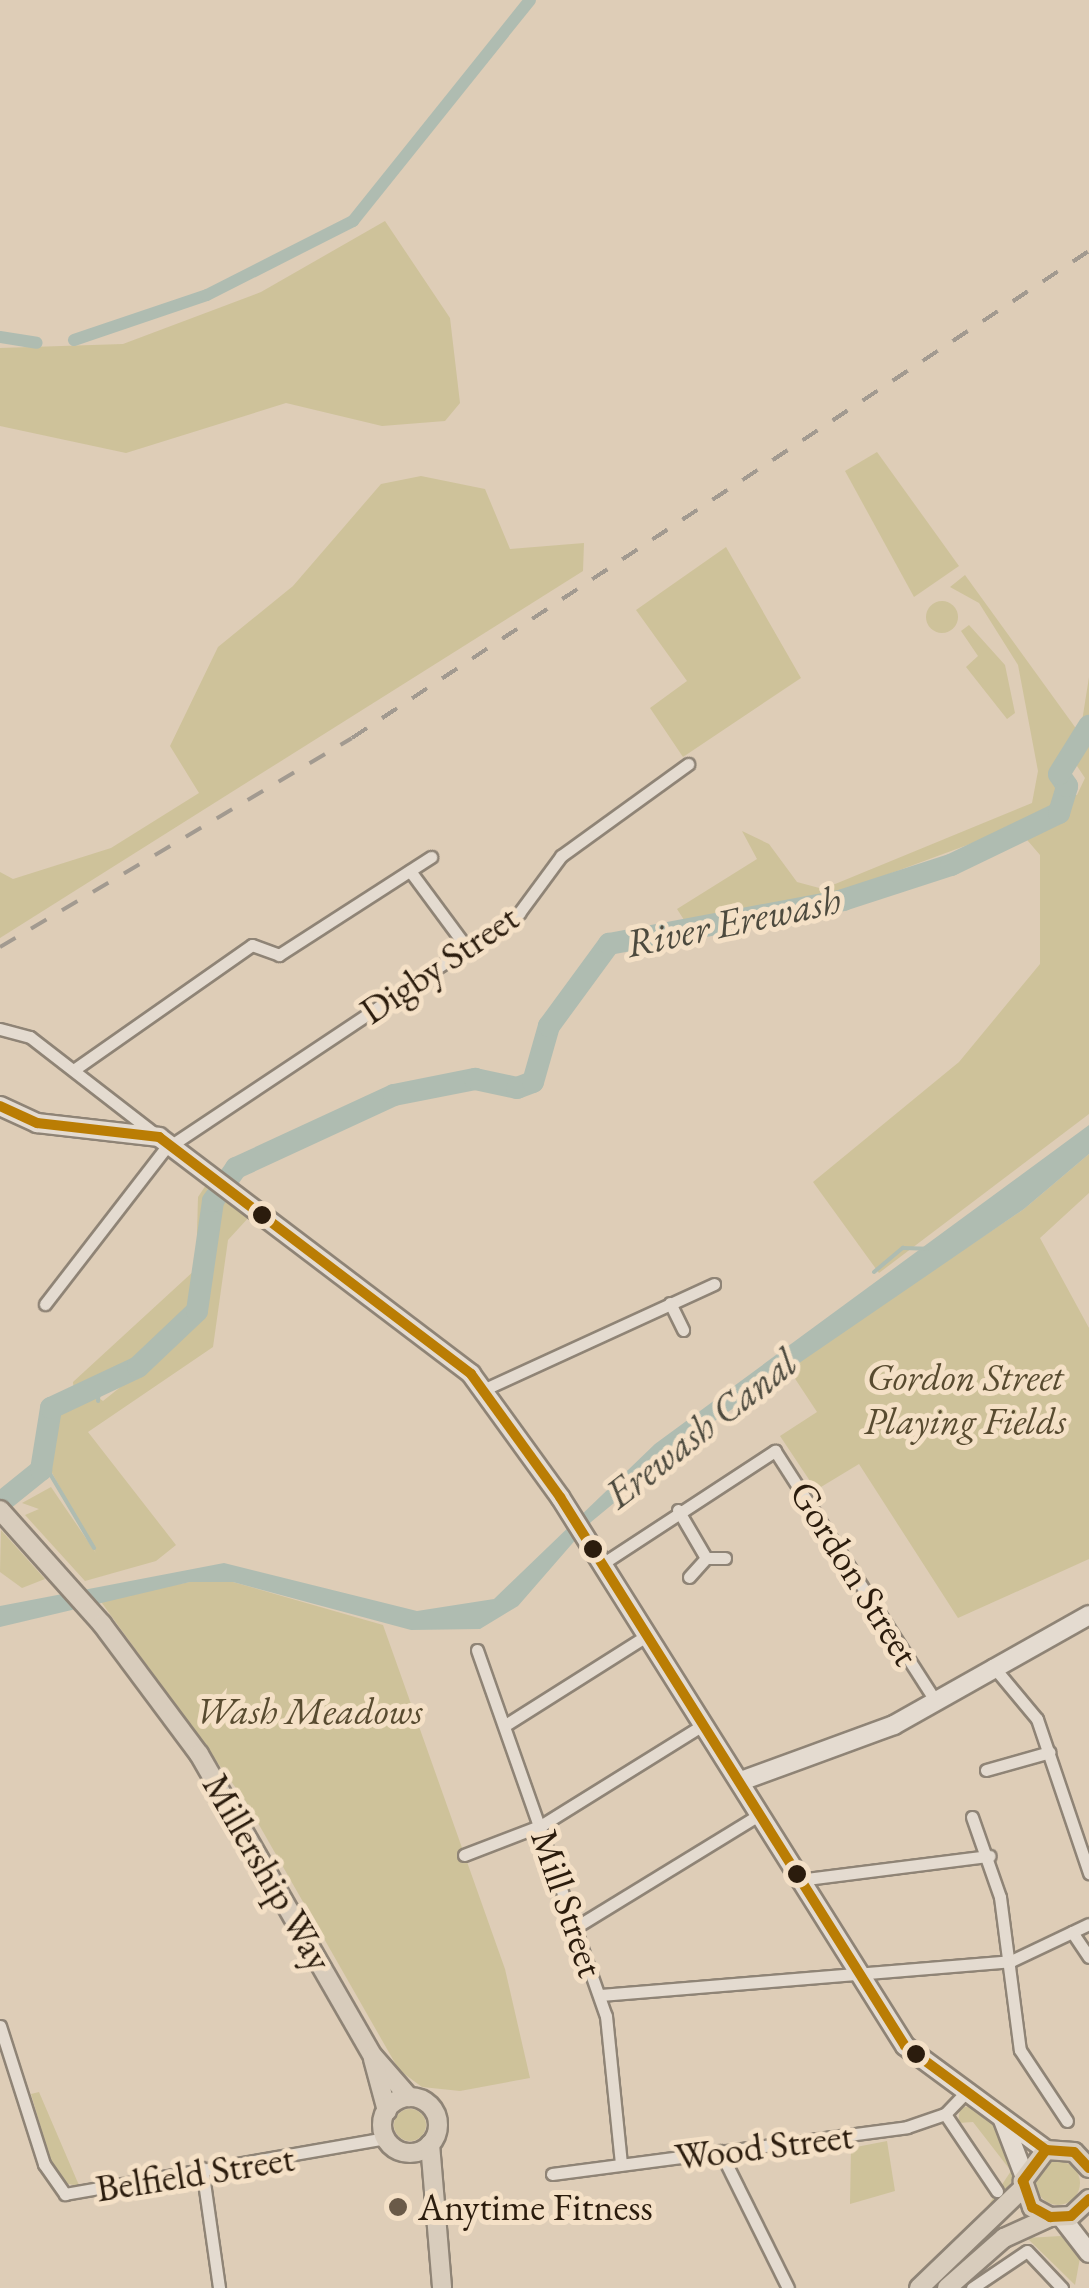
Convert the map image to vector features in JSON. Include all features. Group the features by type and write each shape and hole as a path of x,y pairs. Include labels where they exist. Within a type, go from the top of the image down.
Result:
{"main road":[{"name":"Millership Way","path":"0,1510 102,1624 234,1808 374,2056 409,2097"},
{"name":"Millership Way","path":"374,2056 387,2111"},
{"path":"430,2198 409,2153 386,2138 387,2111 409,2097 433,2109 430,2198 442,2288"},
{"path":"409,2153 430,2144"},
{"path":"919,2288 1024,2182 1046,2150 1081,2149 1089,2168"},
{"path":"1024,2182 1056,2218"},
{"path":"947,2288 1004,2238 1056,2218 1089,2199"}],"street":[{"name":"Digby Street","path":"45,1304 166,1140 519,913 571,847 688,764"},
{"path":"75,1069 259,944 279,955 431,857"},
{"path":"410,871 467,948"},
{"path":"0,1029 75,1069 384,1301 484,1389 564,1503 648,1634 741,1780 857,1976 905,2046 1046,2150"},
{"path":"0,1106 37,1123 166,1140"},
{"path":"484,1389 714,1284"},
{"path":"670,1304 684,1330"},
{"name":"Gordon Street","path":"678,1510 771,1450 935,1700"},
{"path":"602,1564 678,1510 706,1558"},
{"path":"689,1577 706,1558 724,1558"},
{"path":"741,1780 879,1731 1023,1647 1089,1615"},
{"path":"506,1724 648,1634"},
{"name":"Mill Street","path":"477,1650 600,1995 614,2046 621,2164"},
{"path":"992,1665 1050,1752 1089,1874"},
{"path":"464,1855 542,1825 704,1724"},
{"path":"986,1770 1050,1752"},
{"path":"576,1927 760,1815"},
{"path":"972,1817 989,1856 1011,1961 1020,2050 1067,2122"},
{"path":"798,1880 989,1856"},
{"path":"600,1995 1011,1961 1089,1924"},
{"path":"1072,1932 1089,1957"},
{"name":"Belfield Street","path":"0,2026 59,2192 386,2138"},
{"path":"1030,2096 1042,2088"},
{"name":"Wood Street","path":"552,2174 887,2131 945,2114 966,2092"},
{"path":"945,2114 986,2163 997,2191"},
{"path":"1002,2119 1024,2182"},
{"path":"720,2151 788,2288"},
{"path":"202,2168 219,2288"},
{"path":"1056,2218 1089,2254"},
{"path":"972,2288 1032,2252 1062,2288"}],"green space":[{"path":"385,221 450,318 460,403 445,421 382,426 286,403 126,453 0,426 0,348 123,344 261,292"},
{"path":"877,452 959,566 914,597 845,471"},
{"path":"421,476 485,489 510,549 584,543 583,571 0,938 0,872 13,879 111,848 199,793 170,746 218,647 293,586 381,484"},
{"path":"726,547 801,678 683,757 650,708 687,681 636,610"},
{"path":"965,575 1080,734 1089,677 1089,1114 879,1273 813,1182 959,1062 1040,964 1040,855 1016,827 816,901 686,923 677,909 757,859 742,831 769,844 797,882 823,889 1032,803 1038,771 1018,665 979,603 950,587","holes":["1069,754 1085,778 1077,795 1055,795"]},
{"path":"942,601 954,605 958,617 954,629 942,633 930,629 926,617 930,605"},
{"path":"969,625 1005,665 1015,713 1007,719 966,667 978,656 961,631"},
{"name":"Gordon Street Playing Fields","path":"1089,1154 1089,1193 1040,1238 1089,1328 1089,1559 958,1618 859,1464 816,1490 780,1436 817,1412 788,1368 1024,1209"},
{"path":"208,1182 202,1283 191,1310 134,1363 74,1393 73,1382 196,1269 198,1197"},
{"path":"223,1195 250,1216 228,1240 213,1347 88,1432 176,1545 156,1561 85,1581 25,1515 39,1509 22,1503 51,1487 96,1553 51,1471 58,1413 93,1394 103,1401 183,1337 209,1284"},
{"path":"1,1530 45,1579 22,1588 0,1572"},
{"name":"Wash Meadows","path":"190,1582 233,1582 383,1625 505,1969 530,2078 460,2091 422,2087 399,2070 246,1802 99,1599"},
{"path":"39,2092 80,2186 62,2183 53,2169 31,2094"},
{"path":"970,2106 1001,2128 1015,2172 1007,2192 972,2230 1011,2171 973,2122 958,2123 960,2108"},
{"path":"410,2109 421,2114 426,2125 421,2136 410,2141 399,2136 394,2125 399,2114"},
{"path":"887,2141 895,2191 850,2204 851,2148"},
{"path":"1058,2161 1073,2168 1080,2183 1073,2198 1058,2205 1043,2198 1036,2183 1043,2168"},
{"path":"1061,2236 1080,2258 1075,2285 1027,2238"}],"water":[{"name":"Erewash Canal","path":"1089,1125 1089,1154 1024,1209 706,1427 591,1522 518,1606 480,1629 411,1630 233,1582 190,1582 0,1627 0,1606 224,1563 417,1611 494,1599 655,1444"}],"waterway":[{"path":"74,340 207,295 353,221 530,0"},
{"path":"0,337 37,343"},
{"name":"River Erewash","path":"0,1503 41,1470 51,1408 138,1367 197,1311 213,1201 236,1168 394,1095 475,1079 517,1088 533,1082 549,1026 609,944 843,900 951,865 1059,813 1067,786 1059,774 1089,726"},
{"path":"874,1272 903,1248 927,1249"},
{"path":"98,1401 99,1386"},
{"path":"43,1462 94,1548"}],"railway":[{"path":"0,947 352,738 1089,251"}],"transit line":[{"path":"0,1106 37,1123 159,1137 471,1374 560,1497 905,2046 1046,2150"},
{"path":"1089,2168 1074,2152 1046,2150 1023,2181 1032,2207 1050,2217 1071,2216 1089,2199"}],"place":[{"name":"Anytime Fitness","path":"398,2207"}]}
